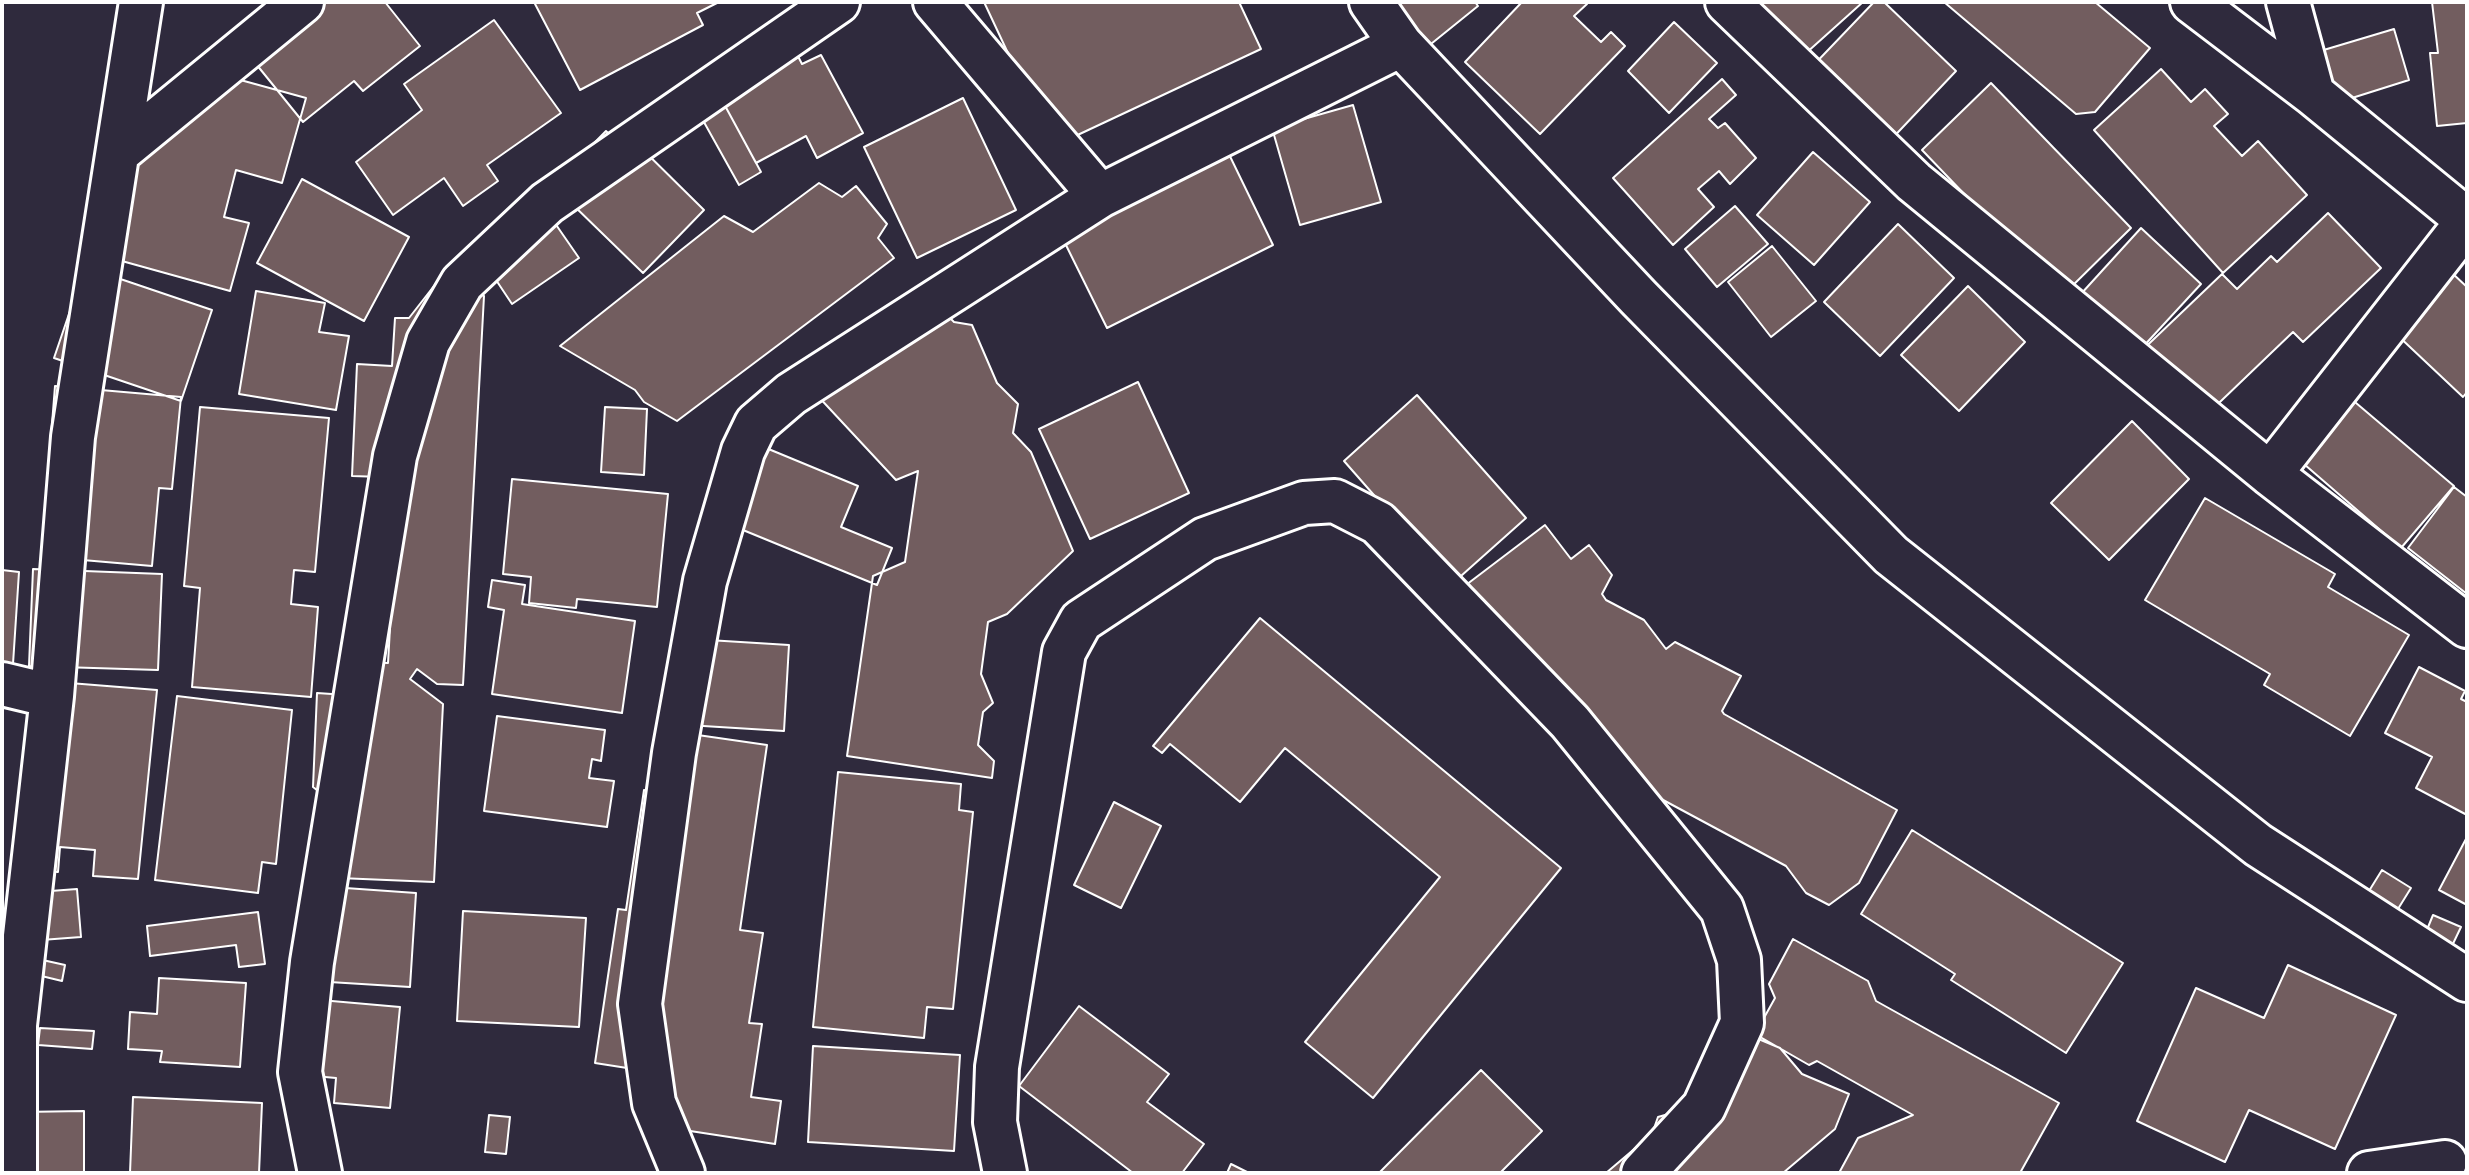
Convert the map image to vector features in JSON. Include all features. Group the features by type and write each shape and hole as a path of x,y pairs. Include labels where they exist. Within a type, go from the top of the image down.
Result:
{"street":[{"path":"15,1173 9,1042 52,696 73,437 141,2"},
{"path":"120,151 302,2"},
{"path":"320,1173 300,1072 312,962 395,456 428,342 462,283 547,203 838,2"},
{"path":"935,2 1100,196"},
{"path":"1371,2 1401,45 1638,297 1891,555 2258,845 2467,980"},
{"path":"1727,2 1914,182 2270,474 2467,626"},
{"path":"2192,2 2313,94 2467,221 2270,474"},
{"path":"2288,2 2313,94"},
{"path":"683,1173 654,1103 640,1004 674,753 705,581 743,451 756,424 791,394 1100,196 1401,45"},
{"path":"1005,1173 995,1122 997,1067 1064,652 1081,621 1205,539 1304,503 1335,501 1378,523 1570,722 1722,909 1739,960 1742,1023 1704,1107 1643,1173"},
{"path":"2,684 52,696"},
{"path":"2369,1173 2450,1158"}],"building":[{"path":"280,2 385,2 420,46 363,91 354,81 303,122 235,38"},
{"path":"534,2 719,2 697,13 703,25 580,90"},
{"path":"984,2 1239,2 1261,49 1052,147"},
{"path":"1390,2 1475,2 1478,6 1426,48"},
{"path":"1522,2 1585,2 1587,4 1574,16 1601,42 1611,32 1625,46 1540,134 1465,62"},
{"path":"1738,2 1863,2 1795,63"},
{"path":"1874,2 1884,2 1956,71 1884,147 1806,73"},
{"path":"1944,2 2095,2 2150,48 2095,112 2076,114"},
{"path":"2432,2 2467,2 2467,123 2437,126 2430,53 2438,53"},
{"path":"494,20 561,113 487,165 498,181 463,206 444,178 393,215 356,162 422,110 404,84"},
{"path":"1674,22 1717,63 1669,113 1628,71"},
{"path":"2394,29 2409,80 2333,104 2317,52"},
{"path":"788,37 802,64 821,55 863,133 817,158 806,136 756,163 710,78"},
{"path":"2161,69 2191,102 2205,89 2228,114 2214,126 2242,156 2258,141 2307,195 2223,273 2094,130"},
{"path":"215,73 306,98 282,183 236,170 224,217 249,223 230,291 111,258 153,106"},
{"path":"1722,79 1736,95 1709,119 1718,128 1725,123 1756,158 1730,184 1719,171 1698,189 1714,207 1673,245 1613,178"},
{"path":"1991,83 2131,228 2062,296 1922,150"},
{"path":"963,98 1016,210 917,258 864,147"},
{"path":"723,102 761,172 739,185 700,115"},
{"path":"1353,105 1381,202 1300,225 1272,128"},
{"path":"606,131 615,140 624,131 704,210 643,273 570,202 536,202"},
{"path":"1225,146 1273,245 1107,328 1058,229"},
{"path":"1813,152 1870,202 1814,265 1757,215"},
{"path":"302,179 409,237 364,321 257,263"},
{"path":"819,183 842,197 856,186 887,224 878,238 894,258 677,421 644,402 635,390 560,346 724,216 753,232"},
{"path":"1735,206 1768,244 1717,287 1685,249"},
{"path":"2328,213 2381,268 2303,342 2293,332 2197,424 2134,358 2222,274 2237,289 2271,256 2277,262"},
{"path":"550,216 579,258 512,304 484,262"},
{"path":"1898,224 1954,278 1880,356 1824,302"},
{"path":"2141,228 2201,284 2140,350 2080,295"},
{"path":"1772,246 1816,301 1771,337 1728,282"},
{"path":"2436,258 2467,287 2467,392 2463,397 2394,332"},
{"path":"85,267 212,310 181,401 54,358"},
{"path":"448,268 484,296 463,685 437,684 417,669 410,679 443,704 434,882 339,878 327,798 313,787 317,693 361,696 363,662 388,663 390,628 359,627 365,501 383,477 352,476 357,364 392,366 395,318 409,318"},
{"path":"1968,286 2025,342 1959,411 1901,355"},
{"path":"256,291 325,303 319,332 349,336 336,410 239,394"},
{"path":"940,308 954,322 972,325 997,383 1018,404 1013,433 1031,452 1073,551 1007,614 988,622 981,674 993,703 983,712 978,745 994,761 992,778 847,756 873,576 905,562 918,471 896,480 815,393"},
{"path":"1138,382 1189,493 1090,539 1039,429"},
{"path":"55,386 181,397 172,489 159,488 152,566 71,559 78,478 48,475"},
{"path":"1417,395 1526,518 1452,584 1344,461"},
{"path":"2349,397 2454,486 2401,548 2297,458"},
{"path":"200,407 329,418 315,572 294,570 291,604 318,607 311,697 192,687 200,588 184,586"},
{"path":"605,407 647,409 644,475 601,472"},
{"path":"2132,421 2189,479 2109,560 2051,503"},
{"path":"754,443 858,486 841,527 892,548 877,585 721,521"},
{"path":"512,479 668,494 657,607 577,599 576,608 529,603 531,577 503,574"},
{"path":"2454,487 2467,497 2467,594 2408,548"},
{"path":"2205,498 2335,574 2328,587 2409,635 2350,736 2264,685 2270,674 2145,600"},
{"path":"1545,525 1571,559 1589,545 1612,575 1602,594 1606,600 1644,620 1666,649 1675,642 1741,676 1722,711 1724,714 1897,810 1859,883 1829,905 1806,893 1786,866 1624,779 1462,588"},
{"path":"33,569 162,574 158,670 29,666"},
{"path":"2,570 19,572 13,664 2,663"},
{"path":"492,580 525,585 522,604 635,621 622,713 492,694 504,610 488,607"},
{"path":"1260,618 1561,868 1373,1098 1305,1042 1440,877 1285,748 1240,802 1170,744 1162,753 1153,746"},
{"path":"692,639 789,645 784,731 687,725"},
{"path":"2419,667 2465,691 2461,699 2467,702 2467,815 2416,788 2432,757 2385,733"},
{"path":"32,680 157,690 138,879 93,876 95,850 60,847 58,872 17,869"},
{"path":"177,696 292,710 276,864 262,862 258,893 155,880"},
{"path":"497,716 605,730 601,761 592,759 589,778 614,781 607,827 484,811"},
{"path":"670,731 767,745 740,930 763,933 749,1023 762,1024 751,1097 781,1101 775,1144 651,1125 659,1073 595,1063 618,909 626,910 644,790 661,793"},
{"path":"838,772 961,784 959,810 973,812 953,1009 927,1007 924,1038 813,1027"},
{"path":"1114,802 1161,826 1121,908 1074,885"},
{"path":"1912,830 2123,963 2066,1053 1951,980 1955,974 1861,914"},
{"path":"2467,837 2467,905 2439,890"},
{"path":"2382,870 2411,888 2393,917 2364,899"},
{"path":"303,885 416,893 410,987 297,980"},
{"path":"77,889 81,937 28,941 24,893"},
{"path":"463,911 586,918 579,1027 457,1021"},
{"path":"258,912 265,964 239,967 236,945 150,956 147,926"},
{"path":"2433,915 2461,927 2450,950 2424,937"},
{"path":"1793,939 1868,981 1876,1001 2059,1103 2020,1173 1839,1173 1858,1138 1913,1115 1817,1061 1809,1065 1755,1034 1775,998 1769,984"},
{"path":"29,957 65,965 62,981 25,972"},
{"path":"2288,965 2396,1015 2335,1149 2249,1110 2225,1162 2137,1121 2196,988 2264,1018"},
{"path":"159,978 246,983 240,1067 160,1062 162,1051 128,1049 130,1012 157,1014"},
{"path":"309,999 400,1007 390,1108 334,1103 336,1078 303,1075"},
{"path":"1079,1006 1169,1074 1147,1102 1204,1144 1182,1173 1133,1173 1019,1086"},
{"path":"40,1028 94,1031 92,1049 38,1045"},
{"path":"1749,1035 1780,1048 1802,1074 1849,1094 1835,1129 1783,1173 1606,1173 1652,1134 1658,1117 1686,1109"},
{"path":"813,1046 960,1055 954,1151 808,1142"},
{"path":"1481,1070 1542,1131 1500,1173 1379,1173"},
{"path":"133,1097 262,1103 259,1173 130,1173"},
{"path":"84,1111 84,1173 2,1173 21,1112"},
{"path":"489,1115 510,1117 506,1154 485,1152"},
{"path":"1231,1164 1249,1173 1227,1173"}]}
